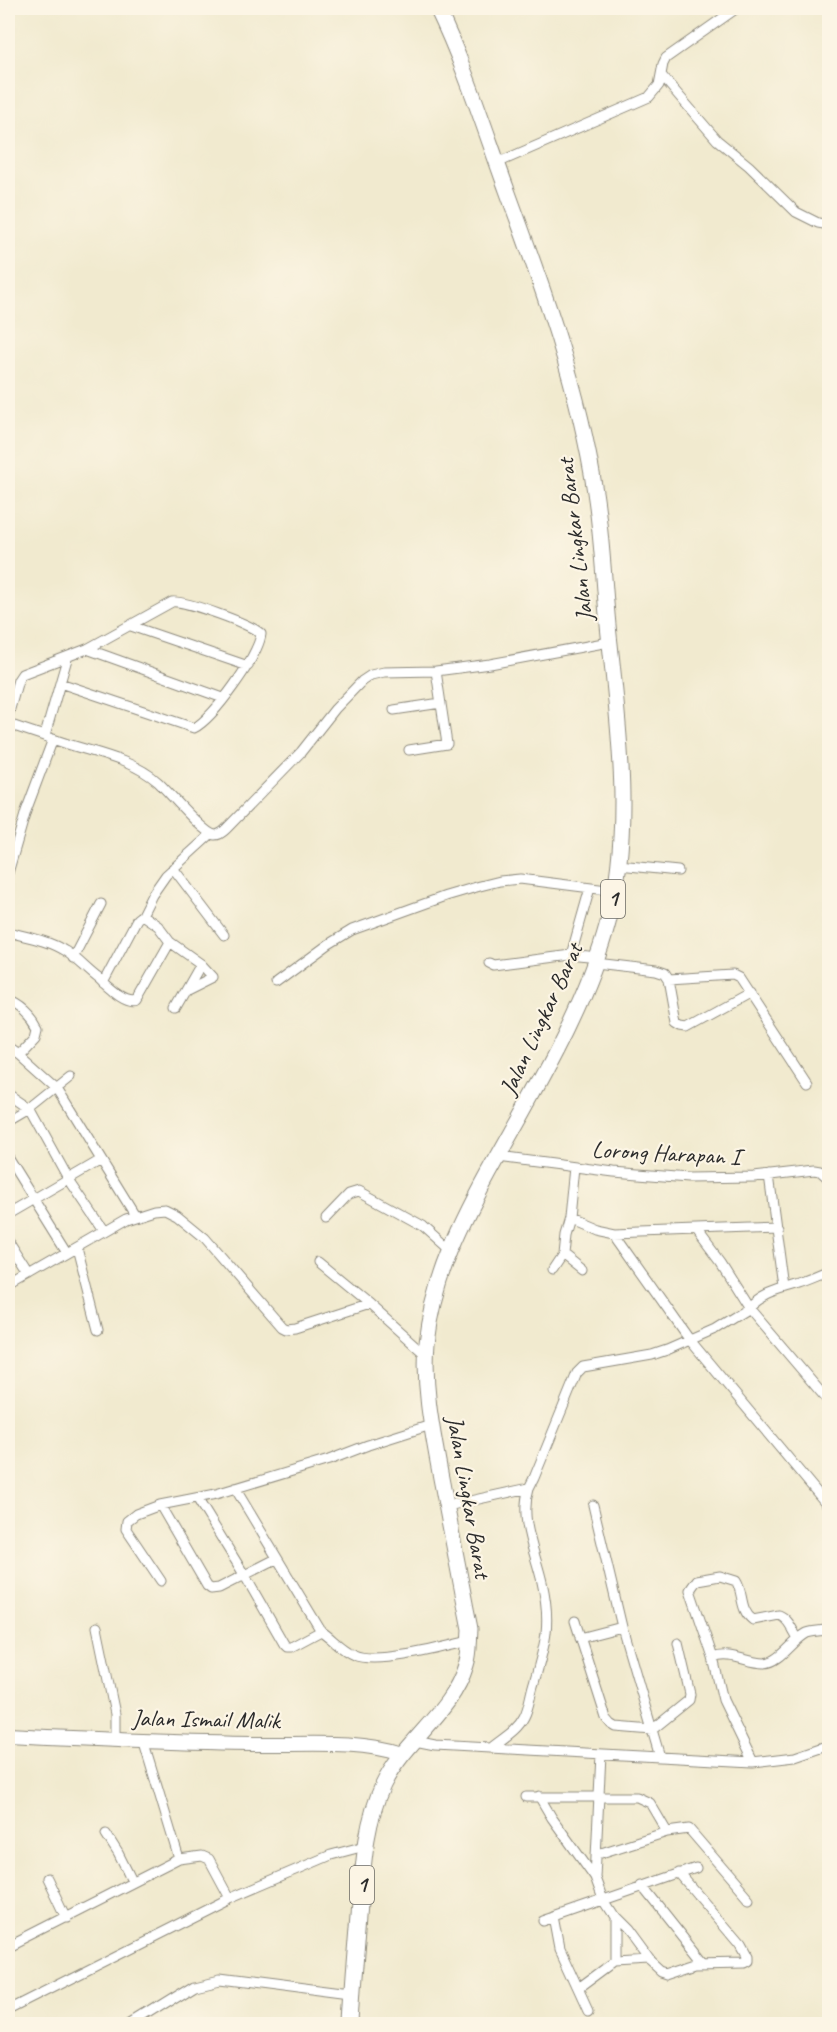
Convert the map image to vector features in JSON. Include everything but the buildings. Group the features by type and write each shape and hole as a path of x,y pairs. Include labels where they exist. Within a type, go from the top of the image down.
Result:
{"highway":[{"name":"Jalan Lingkar Barat","path":"351,2025 365,1846 374,1808 384,1783 403,1754 452,1696 466,1665 469,1641 470,1629 431,1425 427,1390 427,1356 433,1313 451,1251 478,1193 568,1024 597,960 608,922 619,865 622,796 615,688 595,490 578,401 497,163 450,35 437,8"}],"main road":[{"name":"Jalan Ismail Malik","path":"8,1735 253,1744 336,1744 384,1748 403,1754"}],"street":[{"path":"497,163 649,97 659,85 666,58 737,8"},
{"path":"662,76 717,140 749,166 796,212 818,223 830,225"},
{"path":"8,716 18,680 22,674 87,649 172,602 188,604 258,631 261,638 248,666 203,722 191,728 60,683"},
{"path":"131,626 248,666"},
{"path":"103,983 137,919 142,915 166,875 211,834 221,834 301,752 335,709 367,677 384,672 436,671 499,662 609,642"},
{"path":"87,649 223,698"},
{"path":"8,873 49,737 67,658"},
{"path":"409,750 447,744 436,671"},
{"path":"394,710 441,703"},
{"path":"8,724 138,767 160,784 211,834"},
{"path":"619,865 678,871"},
{"path":"173,868 224,935"},
{"path":"276,983 352,930 446,896 511,879 615,891"},
{"path":"571,955 590,888"},
{"path":"73,958 101,904"},
{"path":"142,915 158,926 170,942 201,964 213,977 187,990"},
{"path":"8,932 46,942 66,951 103,983 128,1001 133,1002 137,1000 170,942"},
{"path":"489,963 493,965 571,955 656,970 665,973 669,979 677,1023 688,1027 750,993"},
{"path":"176,1008 201,964"},
{"path":"669,979 733,975 739,978 807,1082"},
{"path":"8,999 26,1010 38,1026 36,1034 18,1053"},
{"path":"8,1046 57,1088 135,1215"},
{"path":"8,1122 30,1109 71,1076"},
{"path":"8,1094 30,1109 68,1178 104,1231"},
{"name":"Lorong Harapan I","path":"498,1157 574,1167 712,1179 814,1170 820,1171 830,1180"},
{"path":"8,1158 67,1253"},
{"path":"8,1214 101,1160"},
{"path":"552,1270 562,1255 569,1218 574,1167"},
{"path":"769,1175 784,1288"},
{"path":"326,1218 349,1194 359,1191 423,1226 451,1251"},
{"path":"8,1287 135,1215 165,1209 187,1222 206,1238 282,1328 295,1328 369,1304"},
{"path":"569,1218 596,1230 614,1233 777,1227"},
{"path":"696,1230 720,1262 748,1308 830,1403"},
{"path":"614,1233 689,1339 830,1508"},
{"path":"8,1242 29,1275"},
{"path":"77,1248 98,1330"},
{"path":"562,1255 582,1271"},
{"path":"318,1262 427,1356"},
{"path":"491,1748 514,1731 524,1716 547,1632 548,1611 525,1517 525,1499 579,1370 583,1367 652,1355 715,1329 763,1296 830,1272"},
{"path":"161,1581 126,1525 127,1521 136,1514 160,1505 235,1488 329,1460 431,1425"},
{"path":"235,1488 321,1631 342,1648 357,1656 406,1655 469,1641"},
{"path":"447,1506 528,1488"},
{"path":"197,1498 245,1575 285,1646 291,1647 321,1631"},
{"path":"160,1505 209,1589 219,1588 276,1559"},
{"path":"593,1505 622,1628 660,1757"},
{"path":"753,1762 723,1700 713,1658 690,1590 697,1580 720,1576 736,1581 740,1587 748,1616 753,1620 783,1617 798,1639"},
{"path":"575,1621 608,1722 616,1727 652,1730 688,1700 690,1694 678,1643"},
{"path":"97,1627 115,1714 116,1740"},
{"path":"580,1638 622,1628"},
{"path":"713,1658 727,1655 765,1663 779,1656 809,1632 826,1630"},
{"path":"142,1740 179,1859"},
{"path":"415,1741 435,1745 753,1762 795,1757 830,1745"},
{"path":"595,1878 598,1854 601,1754"},
{"path":"539,1796 595,1878 603,1900 614,1917 627,1930 649,1960 662,1972 669,1974 704,1963 743,1963 747,1961 741,1946 679,1873"},
{"path":"526,1797 637,1797 650,1803 667,1832"},
{"path":"598,1854 667,1832 689,1829 749,1899"},
{"path":"106,1834 132,1881"},
{"path":"8,2010 231,1899 331,1855 365,1846"},
{"path":"8,1946 179,1859 202,1856 209,1859 231,1899"},
{"path":"543,1921 696,1868"},
{"path":"47,1878 66,1918"},
{"path":"642,1885 704,1963"},
{"path":"554,1917 560,1948 588,2010"},
{"path":"614,1917 614,1962"},
{"path":"579,1988 614,1962 649,1960"},
{"path":"132,2025 195,1984 220,1979 352,1996"}]}
